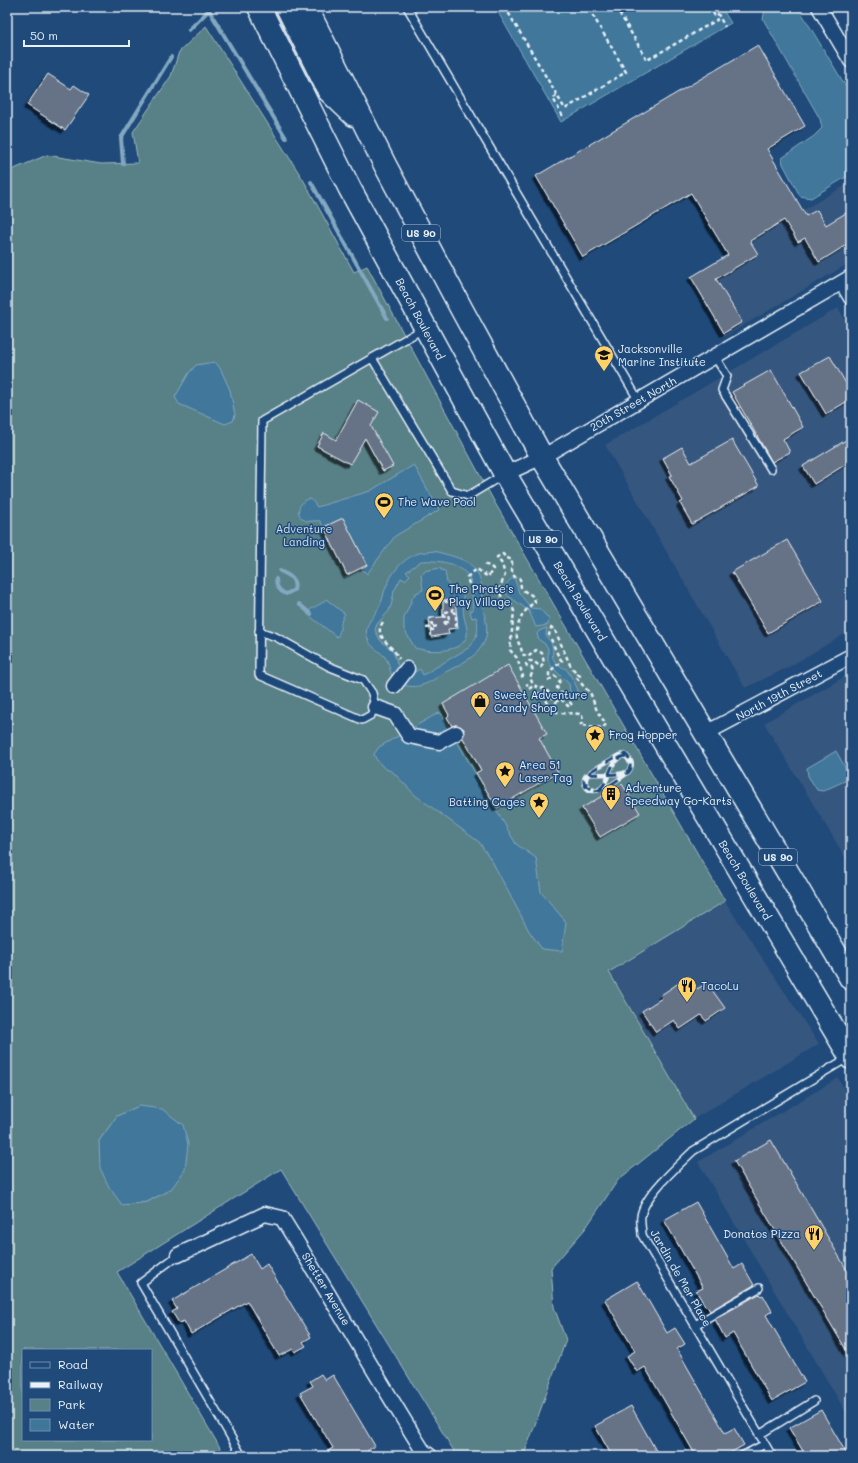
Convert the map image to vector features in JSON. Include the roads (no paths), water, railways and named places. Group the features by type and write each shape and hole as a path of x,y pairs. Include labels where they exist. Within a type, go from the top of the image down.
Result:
{"highway":[{"name":"Beach Boulevard","path":"259,7 350,189 505,474 851,1057"},
{"path":"287,7 329,91 364,124"},
{"name":"US 90","path":"306,7 364,124 458,303 542,457 851,980"},
{"path":"760,905 777,903 845,1021 851,1028"}],"street":[{"path":"819,7 851,61"},
{"name":"20th Street North","path":"505,474 542,457 846,280"},
{"path":"846,280 851,298"},
{"name":"North 19th Street","path":"706,733 851,656"},
{"path":"394,686 403,665"},
{"path":"375,707 395,714 409,736 439,742 456,733"},
{"name":"Shetter Avenue","path":"178,1255 266,1214 282,1218 328,1291 424,1454"}],"lane":[{"path":"407,7 639,401"},
{"path":"259,631 276,637 328,666 363,680 372,693 375,707 372,715 362,720 259,675 259,631 262,421 425,328"},
{"path":"715,357 728,376 722,390 771,469"},
{"path":"372,358 452,491 468,496 505,474"},
{"name":"Jardin de Mer Place","path":"772,1456 642,1235 641,1216 649,1197 674,1169 694,1151 851,1057"},
{"path":"178,1255 141,1283 242,1456"},
{"path":"695,1325 759,1288"},
{"path":"760,1435 814,1402"},
{"path":"742,1456 765,1444"}],"water":[{"path":"495,7 721,7 731,23 561,122"},
{"path":"768,7 798,7 851,95 851,174 811,198 800,196 783,164 782,158 814,136 822,128 820,119 763,19 765,9"},
{"path":"215,362 220,368 230,390 235,415 233,421 225,424 179,404 175,397 189,373 196,365"},
{"name":"The Wave Pool","path":"414,465 439,510 395,536 367,574 361,568 367,565 343,518 324,527 320,521 307,521 300,516 300,506 306,500 311,499 317,507 370,491"},
{"path":"434,551 466,561 476,571 480,579 482,589 482,600 487,630 482,646 468,660 428,683 418,686 408,686 398,682 392,676 385,657 369,642 366,630 369,622 380,605 388,581 399,566 413,555","holes":["421,561 444,562 459,567 465,572 472,585 473,610 470,611 472,618 476,617 478,625 477,633 470,647 423,675 420,669 409,675 399,669 393,651 380,640 375,630 377,624 389,611 394,591 401,578 405,580 410,575 406,572"]},
{"name":"The Pirate's Play Village","path":"440,568 441,570 445,571 447,583 455,592 463,595 467,635 459,646 452,649 436,651 415,648 404,629 404,618 413,597 416,593 423,590 421,574 424,573 424,571"},
{"path":"513,578 519,593 531,608 540,609 549,619 548,625 536,627 529,611 507,595 506,585"},
{"path":"326,599 345,614 337,637 307,614 311,609"},
{"path":"547,628 546,637 552,645 553,658 558,665 566,669 571,676 578,691 575,694 570,692 569,684 551,666 548,660 548,648 539,640 537,634 539,631"},
{"path":"440,712 516,844 536,858 541,892 566,922 562,951 542,949 529,931 492,861 479,842 415,795 393,772 384,768 376,759 374,754 379,747"},
{"path":"836,751 851,778 823,791 817,790 808,776 807,768"},
{"path":"139,1106 162,1109 183,1125 188,1144 185,1170 171,1189 147,1202 122,1205 109,1187 100,1168 99,1141 117,1116"}],"waterway":[{"path":"207,7 286,138"},
{"path":"189,30 209,10"},
{"path":"123,164 121,138 171,57"},
{"path":"311,182 387,318"},
{"path":"276,579 277,586 284,593 286,594 294,590 295,586 292,578 280,571"},
{"path":"299,604 311,614"}],"railway":[{"path":"591,771 588,774 587,776 586,778 586,784 595,791 604,784 607,779 609,773 612,767 619,758 625,756 629,761 630,767 628,771 624,773 618,774 611,774 604,774 597,774 591,774 586,775 584,778 584,784 586,787 595,791 601,790 629,772 632,763 625,754 619,755 591,771"}],"place":[{"name":"Jacksonville Marine Institute","path":"604,372"},
{"name":"The Wave Pool","path":"384,519"},
{"name":"The Pirate's Play Village","path":"435,612"},
{"name":"Sweet Adventure Candy Shop","path":"480,718"},
{"name":"Frog Hopper","path":"595,752"},
{"name":"Area 51 Laser Tag","path":"505,788"},
{"name":"Adventure Speedway Go-Karts","path":"611,811"},
{"name":"Batting Cages","path":"539,819"},
{"name":"TacoLu","path":"687,1003"},
{"name":"Donatos Pizza","path":"814,1251"}],"park label":[{"name":"Adventure Landing","path":"304,535"}]}
